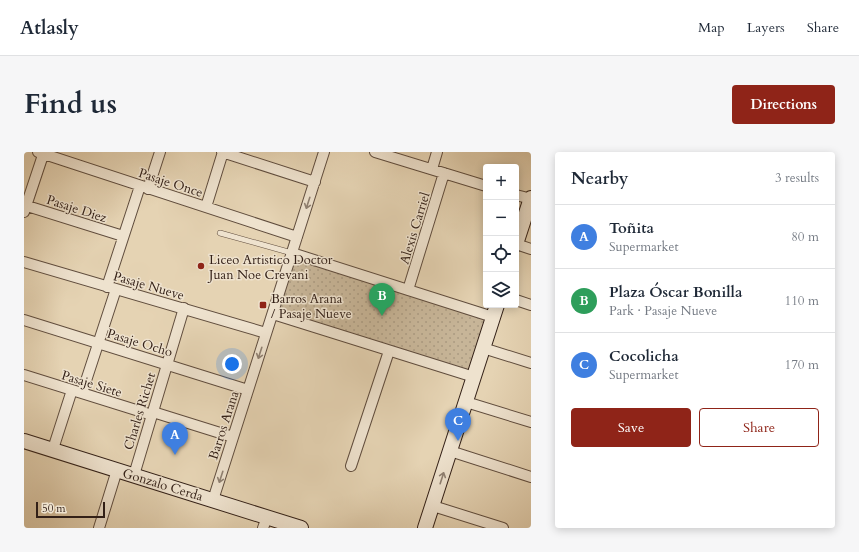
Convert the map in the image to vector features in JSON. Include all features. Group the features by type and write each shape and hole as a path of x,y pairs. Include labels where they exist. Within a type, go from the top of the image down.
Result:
{"street":[{"path":"54,450 99,342 123,236 160,152"},
{"path":"206,207 222,152 315,182"},
{"name":"Barros Arana","path":"213,500 324,152"},
{"path":"375,152 483,185"},
{"path":"432,169 437,152"},
{"path":"25,208 42,153"},
{"name":"Pasaje Once","path":"42,153 144,188 297,237"},
{"name":"Alexis Carriel","path":"408,290 444,173"},
{"path":"519,196 531,199 519,236"},
{"name":"Pasaje Diez","path":"25,208 123,236"},
{"path":"519,245 531,249"},
{"path":"292,254 408,290 495,311 425,528"},
{"name":"Pasaje Nueve","path":"24,262 266,333"},
{"path":"519,301 531,305"},
{"name":"Charles Richet","path":"134,475 184,308"},
{"path":"272,314 474,377"},
{"name":"Pasaje Ocho","path":"24,320 99,342 248,390"},
{"path":"483,348 531,363"},
{"path":"351,466 389,351"},
{"name":"Pasaje Siete","path":"24,375 77,392 233,437"},
{"path":"466,402 531,422"},
{"name":"Gonzalo Cerda","path":"24,441 213,500 265,522 301,528"},
{"path":"450,451 531,477"},
{"path":"99,528 117,470"},
{"path":"432,506 502,528"}],"lane":[{"path":"220,233 292,254"}],"shaded area":[{"path":"295,259 487,320 469,371 277,311"}],"place":[{"name":"Liceo Artistico Doctor Juan Noe Crevani","path":"201,266"},
{"name":"Barros Arana / Pasaje Nueve","path":"263,305"},
{"name":"Plaza Óscar Bonilla","path":"382,316"},
{"name":"Cocolicha","path":"458,441"},
{"name":"Toñita","path":"175,455"}]}
